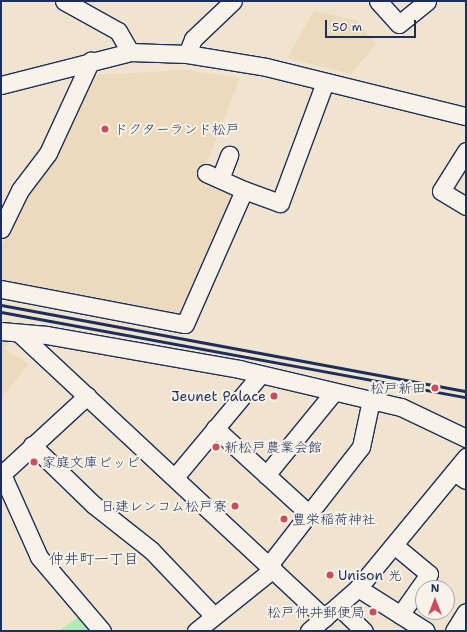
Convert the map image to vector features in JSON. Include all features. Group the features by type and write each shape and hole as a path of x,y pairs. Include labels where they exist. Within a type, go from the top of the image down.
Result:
{"street":[{"path":"64,1 118,31 130,52"},
{"path":"186,54 193,39 233,1"},
{"path":"378,1 399,24 427,1"},
{"path":"1,85 91,60 130,52 186,54 238,60 466,116"},
{"path":"1,229 20,190 48,152 91,60"},
{"path":"229,155 213,176 286,206 325,82"},
{"path":"466,151 441,190 466,206"},
{"path":"1,289 185,324 244,190"},
{"path":"1,331 22,335 47,335 119,347 260,375 371,400 401,407 466,438"},
{"path":"22,335 325,618"},
{"path":"175,477 260,375"},
{"path":"266,474 334,392"},
{"path":"87,396 2,474 23,527 39,557 102,631"},
{"path":"196,631 271,567 308,513 361,447 371,400"},
{"path":"215,428 308,513"},
{"path":"32,445 94,505 151,550 214,616"},
{"path":"309,631 358,588 394,546 460,476 466,457"},
{"path":"394,546 429,574 400,615"},
{"path":"358,588 426,631"},
{"path":"338,606 364,631"},
{"path":"454,631 466,612"}],"shaded area":[{"path":"314,11 356,20 376,44 351,74 287,58"},
{"path":"186,70 240,78 202,176 237,191 184,318 1,283 1,247 28,193 52,163 94,75"},
{"path":"1,337 10,339 5,349 29,364 1,398"}],"green space":[{"path":"82,615 92,628 86,631 58,631"}],"railway":[{"path":"1,305 466,391"},
{"path":"1,312 466,397"}],"place":[{"name":"ドクターランド松戸","path":"105,129"},
{"name":"松戸新田","path":"435,388"},
{"name":"Jeunet Palace","path":"274,396"},
{"name":"新松戸農業会館","path":"216,447"},
{"name":"家庭文庫ピッピ","path":"34,462"},
{"name":"日建レンコム松戸寮","path":"235,506"},
{"name":"豊栄稲荷神社","path":"284,519"},
{"name":"Unison 光","path":"330,575"},
{"name":"松戸仲井郵便局","path":"373,612"}],"district":[{"name":"仲井町一丁目","path":"94,560"}]}
